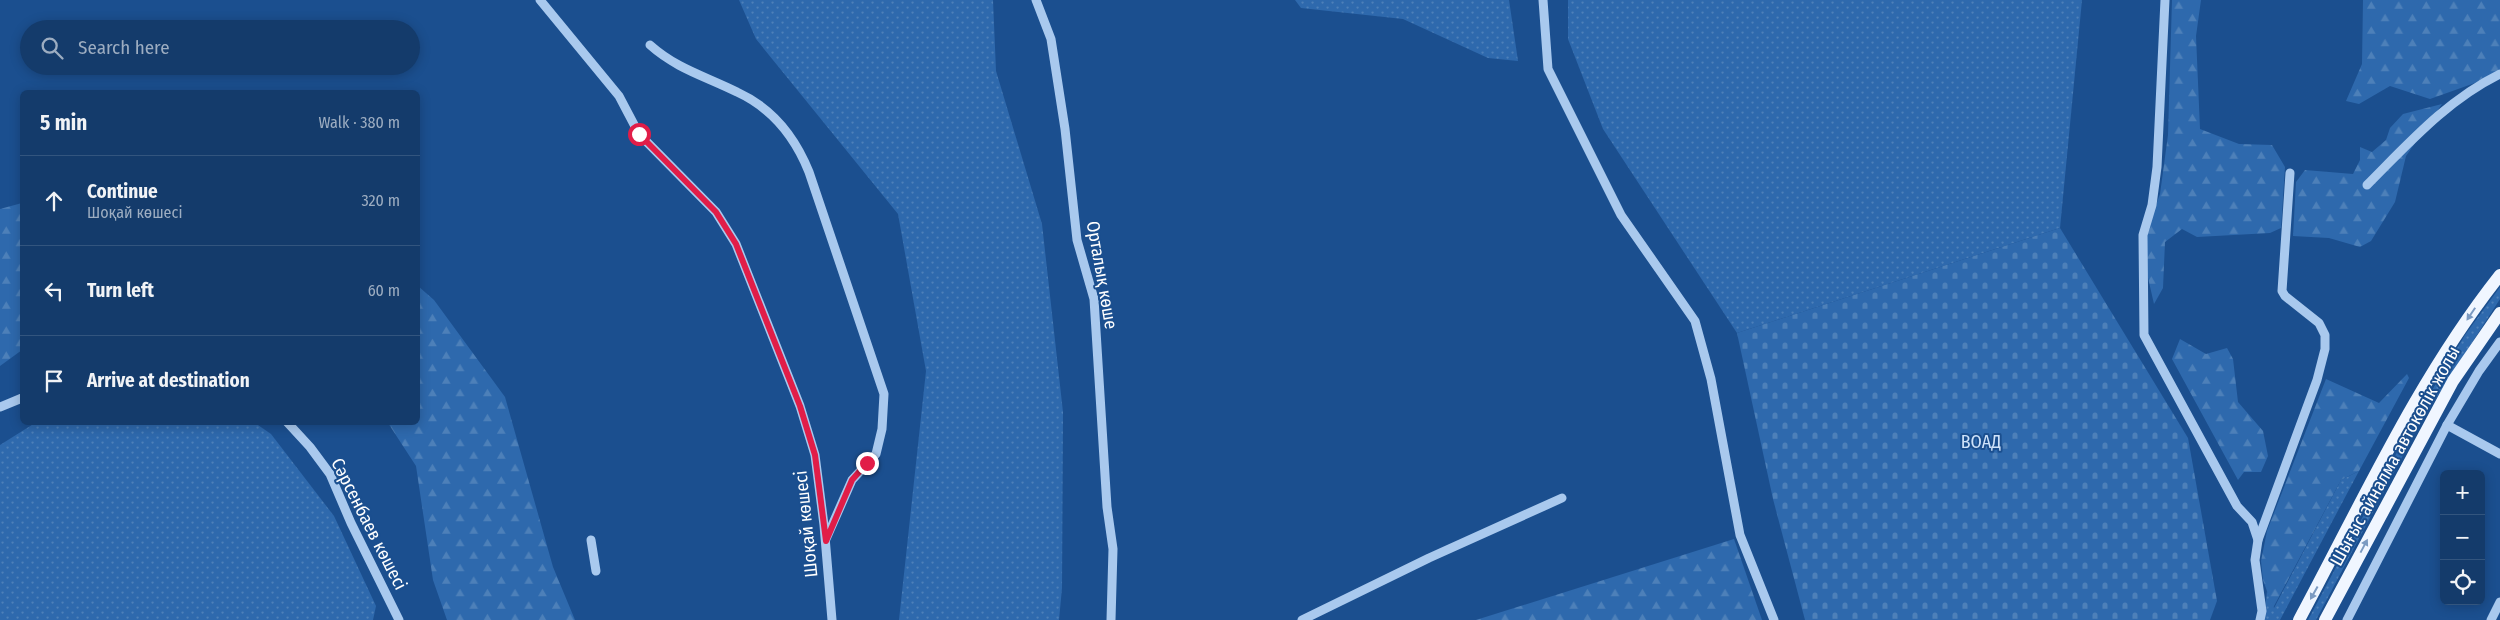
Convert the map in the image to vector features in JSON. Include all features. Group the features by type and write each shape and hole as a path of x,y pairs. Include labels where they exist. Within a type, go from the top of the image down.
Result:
{"main road":[{"path":"2299,620 2398,433 2437,365 2500,275"},
{"name":"Шығыс айналма автокөлік жолы","path":"2325,620 2453,381 2500,313"}],"street":[{"name":"Шоқай көшесі","path":"540,0 619,96 639,134 716,212 736,244 800,406 815,455 826,541 832,620"},
{"name":"Орталық көше","path":"1036,0 1051,38 1065,129 1077,240 1094,299 1107,507 1113,549 1111,620"},
{"path":"1543,0 1548,69 1621,215 1696,321 1711,379 1740,535 1774,620"},
{"path":"2165,0 2157,167 2152,205 2143,234 2144,335 2237,506 2252,522 2258,540"},
{"path":"650,45 675,65 738,92 766,110 796,142 819,199 884,394 882,429 876,454 852,480 826,541"},
{"path":"2367,185 2437,115 2469,92 2500,74"},
{"path":"2260,620 2262,611 2255,560 2258,540 2317,380 2325,348 2325,334 2319,323 2285,296 2282,291 2290,173"},
{"path":"2347,620 2447,425 2500,342"},
{"path":"0,408 20,399"},
{"name":"Сәрсенбаев көшесі","path":"289,425 310,447 330,474 351,523 399,620"},
{"path":"2447,425 2500,454"},
{"path":"1302,620 1429,558 1562,498"},
{"path":"591,540 596,571"},
{"path":"2491,620 2500,602"}],"green space":[{"path":"739,0 993,0 996,71 1042,224 1063,412 1062,588 1059,620 899,620 926,371 898,214 756,39"},
{"path":"1295,0 1509,0 1518,61 1488,58 1403,19 1301,8"},
{"path":"1568,0 2082,0 2060,228 1737,333 1603,129 1568,39"},
{"path":"2172,0 2201,0 2196,36 2200,129 2239,144 2272,145 2285,167 2281,228 2270,233 2197,237 2182,229 2165,242 2163,288 2154,304 2146,269 2146,232 2160,194 2168,135"},
{"path":"2363,0 2500,0 2500,74 2430,99 2390,86 2359,104 2346,101 2362,64"},
{"path":"2442,104 2406,156 2395,202 2371,241 2360,247 2329,238 2293,236 2296,182 2305,170 2353,174 2360,160 2360,147 2372,152 2386,140 2390,128 2403,114"},
{"path":"20,204 20,351 0,366 0,209"},
{"name":"ВОАД","path":"2060,228 2188,438 2217,601 2210,620 1805,620 1773,499 1737,333"},
{"path":"2500,287 2500,299 2419,425 2316,620 2308,620 2413,422 2465,335"},
{"path":"420,288 434,300 505,397 553,567 575,620 447,620 433,580 416,466 389,425 420,425"},
{"path":"2180,339 2206,354 2227,348 2233,359 2238,402 2263,431 2268,456 2261,472 2244,472 2238,480 2172,359"},
{"path":"2407,374 2409,378 2359,471 2341,480 2273,608 2263,580 2261,561 2267,531 2326,379 2379,403"},
{"path":"32,425 258,425 271,434 334,516 376,606 373,620 0,620 0,445"},
{"path":"2359,471 2280,620 2264,620 2267,591 2274,608 2341,480"},
{"path":"1734,539 1762,620 1476,620"}],"route":[{"path":"639,134 716,212 736,244 800,406 815,455 826,541 836,513 852,480 867,463"}]}
